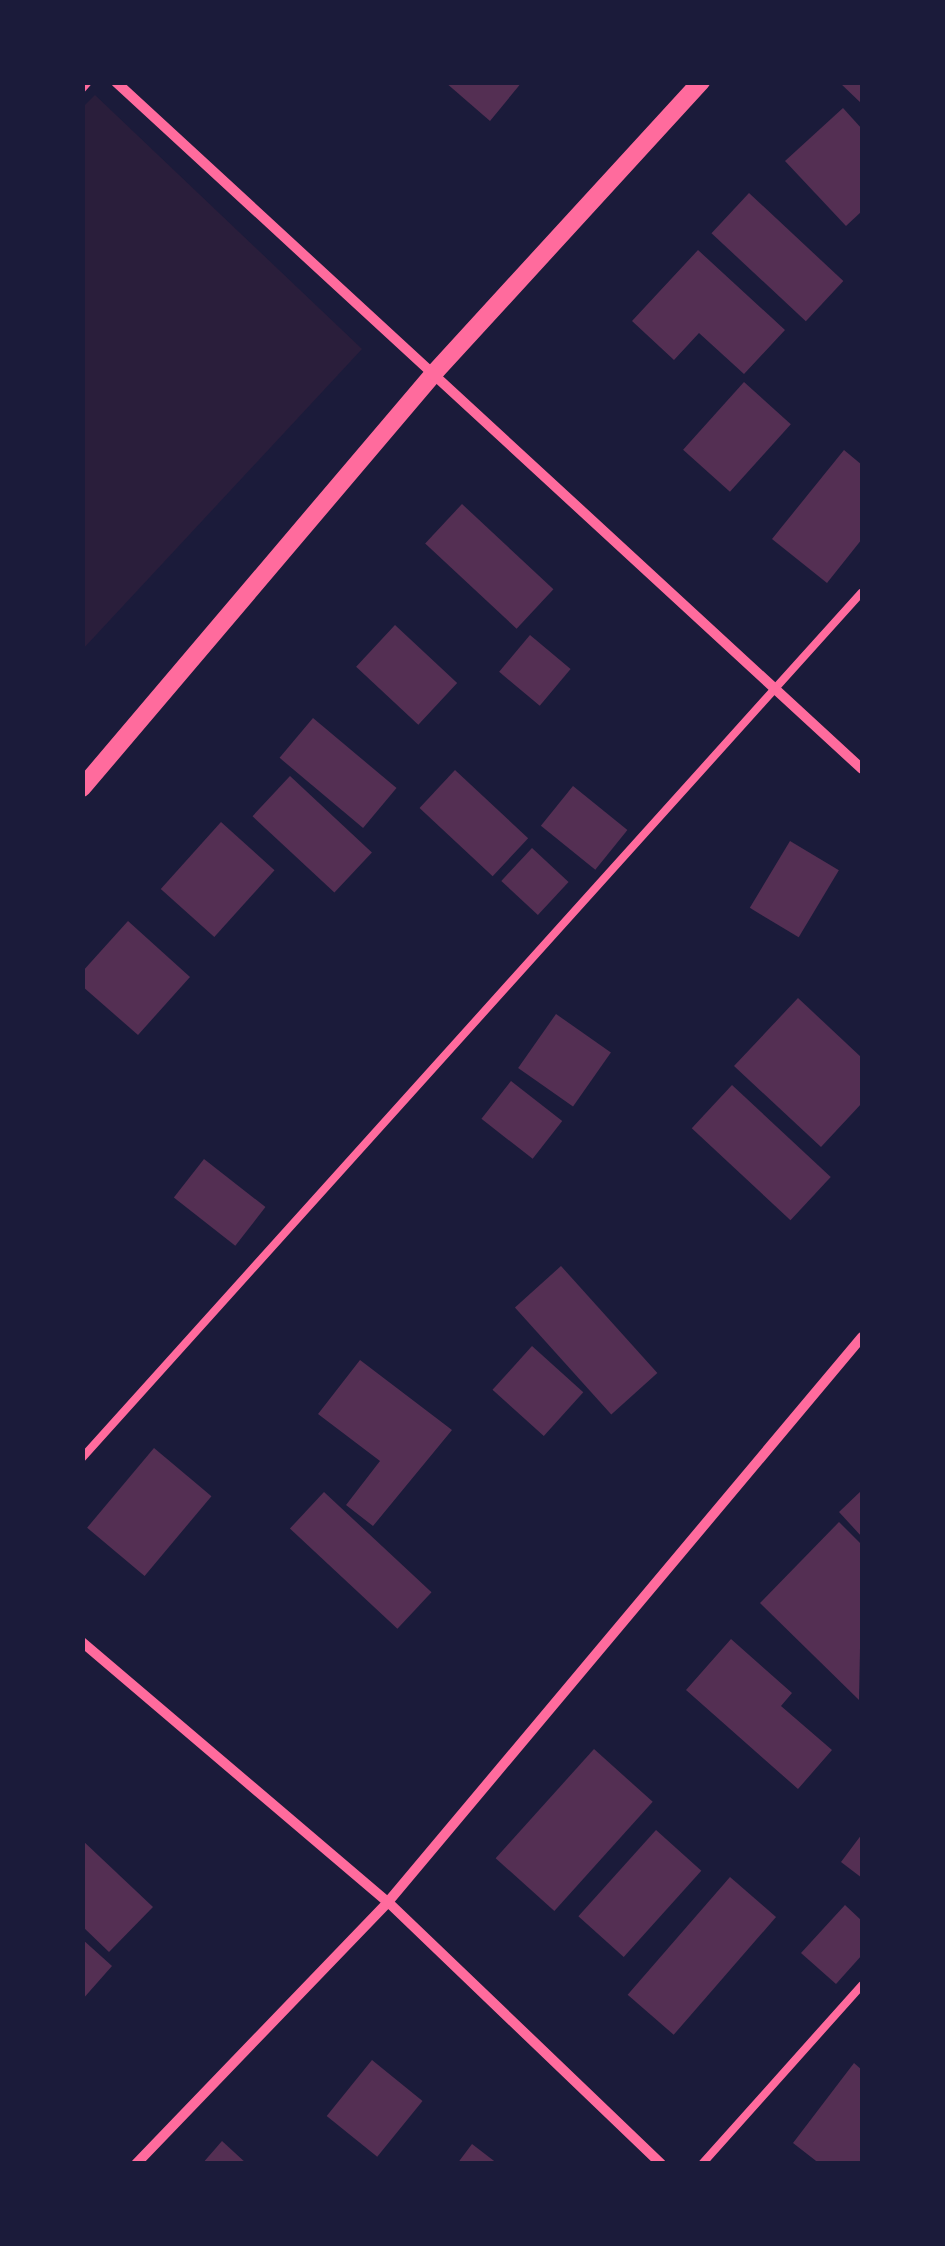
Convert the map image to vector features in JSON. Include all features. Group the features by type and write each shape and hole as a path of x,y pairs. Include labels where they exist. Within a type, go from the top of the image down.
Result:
{"street":[{"path":"116,82 436,372 862,769"},
{"path":"82,788 436,372 700,82"},
{"path":"136,2164 388,1902 862,1337"},
{"path":"82,1642 388,1902 662,2164"}],"lane":[{"path":"82,89 88,82"},
{"path":"82,1458 862,592"},
{"path":"702,2164 862,1985"}],"shaded area":[{"path":"95,95 362,349 83,649 82,108"}],"building":[{"path":"445,82 522,82 490,121"},
{"path":"839,82 862,82 862,104"},
{"path":"843,108 862,129 862,211 846,226 785,161"},
{"path":"749,193 843,281 806,321 711,233"},
{"path":"698,250 785,330 744,374 699,333 674,360 632,321"},
{"path":"744,382 791,424 730,492 683,450"},
{"path":"844,450 862,465 862,539 827,583 772,539"},
{"path":"462,504 553,589 517,629 425,543"},
{"path":"395,625 457,683 418,725 356,667"},
{"path":"530,635 571,669 540,706 499,672"},
{"path":"313,718 396,788 363,828 280,758"},
{"path":"455,770 528,838 493,876 420,808"},
{"path":"290,776 372,852 334,893 252,816"},
{"path":"573,786 627,830 595,870 541,826"},
{"path":"221,822 275,870 214,937 161,889"},
{"path":"790,841 839,870 799,937 750,908"},
{"path":"532,848 569,882 538,915 501,881"},
{"path":"128,921 190,977 138,1035 82,986 82,972"},
{"path":"798,998 862,1058 862,1103 821,1147 734,1066"},
{"path":"556,1014 611,1052 573,1106 518,1068"},
{"path":"511,1081 562,1121 533,1159 481,1119"},
{"path":"732,1085 831,1177 790,1220 692,1128"},
{"path":"204,1159 265,1207 235,1246 174,1198"},
{"path":"561,1266 657,1373 611,1414 515,1307"},
{"path":"532,1346 583,1392 544,1436 493,1390"},
{"path":"360,1360 452,1430 373,1526 346,1505 380,1461 318,1414"},
{"path":"154,1448 211,1496 145,1576 87,1528"},
{"path":"862,1490 862,1537 839,1512"},
{"path":"324,1492 432,1592 397,1629 290,1529"},
{"path":"839,1522 862,1545 859,1700 760,1603"},
{"path":"731,1639 792,1693 781,1706 832,1750 798,1789 686,1690"},
{"path":"594,1749 653,1802 554,1911 496,1858"},
{"path":"656,1830 701,1871 624,1957 578,1916"},
{"path":"862,1834 862,1878 841,1862"},
{"path":"82,1840 153,1907 109,1952 82,1926"},
{"path":"730,1877 776,1917 674,2035 628,1995"},
{"path":"845,1905 862,1921 862,1955 836,1984 801,1953"},
{"path":"82,1939 112,1966 82,2000"},
{"path":"372,2060 423,2101 377,2157 327,2116"},
{"path":"854,2063 862,2070 862,2164 820,2164 793,2143"},
{"path":"222,2141 247,2164 202,2164"},
{"path":"472,2144 498,2164 457,2164"}]}
